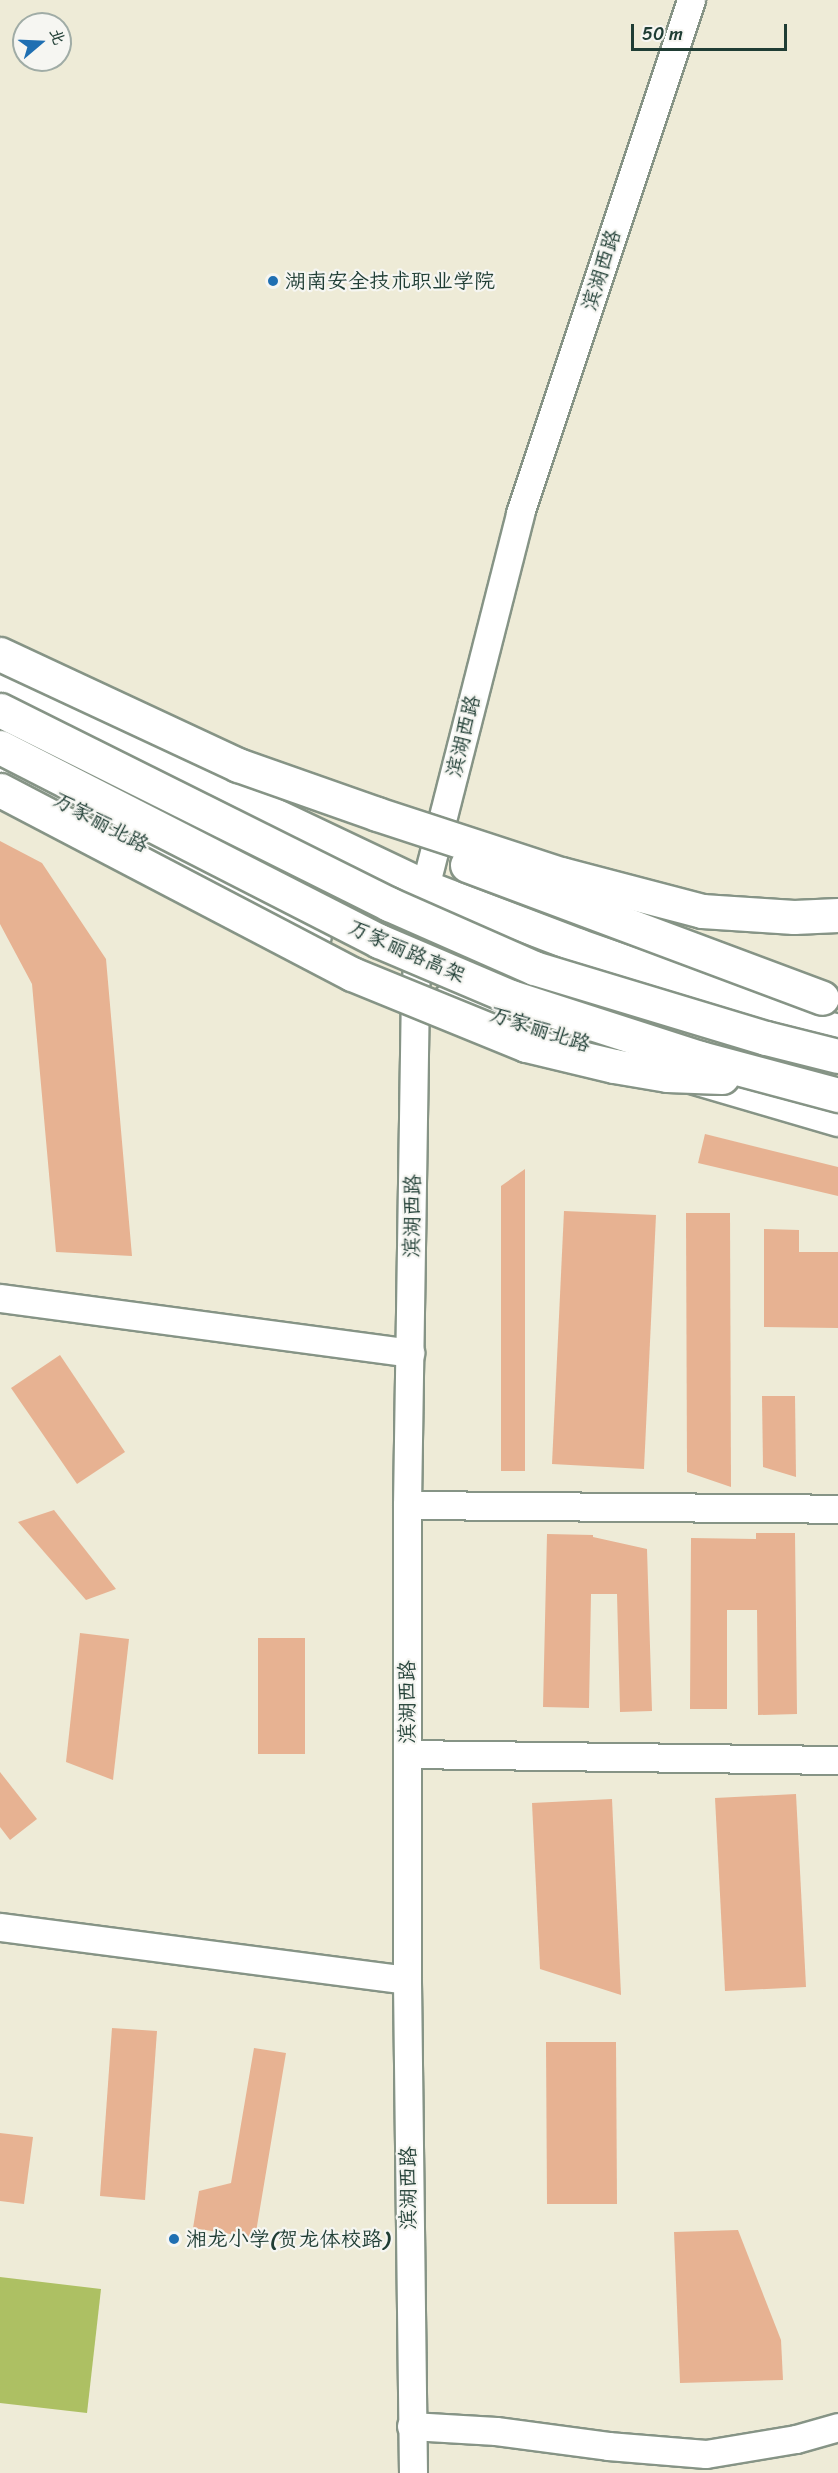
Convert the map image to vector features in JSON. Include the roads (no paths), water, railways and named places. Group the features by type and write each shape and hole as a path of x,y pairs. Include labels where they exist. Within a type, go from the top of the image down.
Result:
{"main road":[{"path":"0,654 375,831 822,998"},
{"path":"0,685 424,887 577,945 773,1014 838,1031"},
{"name":"万家丽路高架","path":"0,710 389,904 534,968 766,1038 838,1056"},
{"name":"万家丽路高架","path":"0,747 379,941 500,992 700,1058 838,1095"},
{"path":"238,765 377,814 561,874 702,911 794,917 838,915"},
{"name":"万家丽北路","path":"0,771 415,988 573,1040 838,1119"},
{"path":"0,790 352,974 526,1045 614,1066 667,1075 747,1077 808,1075 838,1066"}],"street":[{"name":"滨湖西路","path":"413,2473 407,1980 407,1505 415,988 424,887 520,513 691,0"},
{"path":"0,1298 410,1353"},
{"path":"407,1505 838,1509"},
{"path":"407,1754 838,1760"},
{"path":"0,1927 407,1980"},
{"path":"411,2426 496,2431 705,2454 796,2439 838,2427"}],"place":[{"name":"湖南安全技术职业学院","path":"273,281"},
{"name":"湘龙小学(贺龙体校路)","path":"174,2239"}]}
